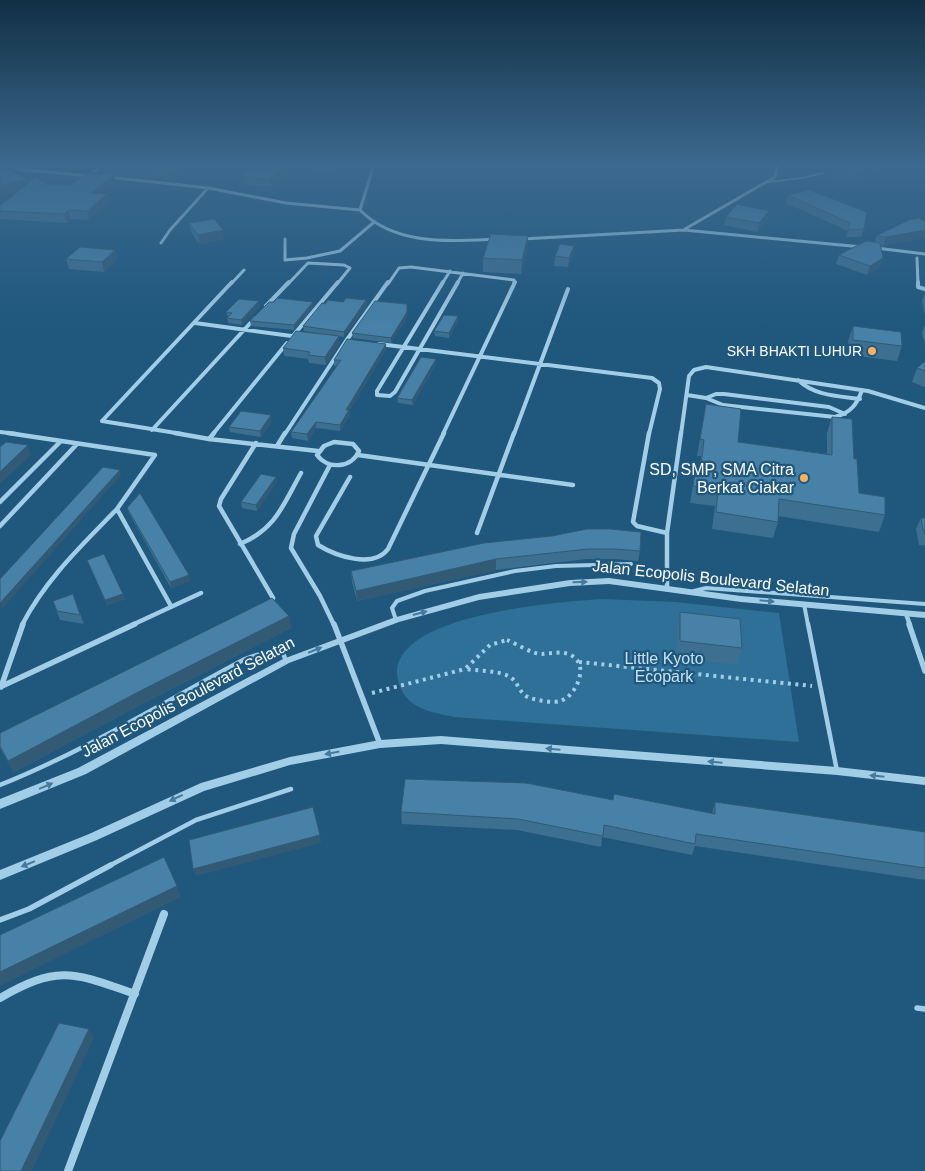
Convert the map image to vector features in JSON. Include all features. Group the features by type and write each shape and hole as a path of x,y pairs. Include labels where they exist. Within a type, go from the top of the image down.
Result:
{"street":[{"path":"161,243 180,219"},
{"path":"366,219 397,233 415,237 461,240 499,239"},
{"path":"684,230 704,219"},
{"path":"285,239 285,260 320,256 340,250 373,223"},
{"path":"514,239 555,239 684,230 866,247"},
{"path":"876,248 925,254"},
{"path":"917,258 918,287 925,289"},
{"path":"209,439 349,271 349,266 320,262 308,263 264,308"},
{"path":"277,446 346,341 399,268 411,267 450,271 515,281 388,549 381,557 368,560 327,552 318,545 316,536 350,477"},
{"path":"244,270 102,420 209,439 318,450 327,444 341,442 357,448 358,455"},
{"path":"450,271 376,394 388,396 393,394 463,273"},
{"path":"477,533 568,289"},
{"path":"152,430 257,315"},
{"path":"195,323 302,337"},
{"path":"337,340 356,342"},
{"path":"375,344 420,348 652,378 659,383 660,389 645,450 633,522 638,526 667,533"},
{"path":"667,589 667,533 690,373 698,368 706,367 798,380 862,390 925,408"},
{"path":"798,380 803,386 816,392 860,399"},
{"path":"687,395 706,398 723,404 835,418 851,412 860,399 862,390"},
{"path":"706,398 716,394 724,394 829,407 845,414"},
{"path":"0,432 154,455 117,509 53,578 32,605 16,637 0,687"},
{"path":"0,502 60,442"},
{"path":"256,443 219,502 220,511 273,598"},
{"path":"0,526 77,444"},
{"path":"318,450 317,455 319,459 330,465 350,462 358,455 573,485"},
{"path":"330,465 294,534 291,548 320,596 341,639 380,744"},
{"path":"240,544 261,534 272,524 301,474"},
{"path":"117,509 171,606"},
{"name":"Jalan Ecopolis Boulevard Selatan","path":"0,804 82,770 286,661 396,620 479,597 570,582 609,581 805,607 907,618 925,615"},
{"path":"0,687 201,593"},
{"path":"907,618 925,671"},
{"path":"0,875 93,837 201,787 290,761 380,744 441,740 837,771 925,781"},
{"path":"68,1171 164,914"},
{"path":"0,998 22,984 54,973 75,974 135,994"}],"lane":[{"path":"396,620 392,608 397,601 425,591 548,567 631,564"},
{"path":"694,591 706,588 925,604"},
{"path":"902,602 907,618"},
{"path":"805,607 837,771"},
{"path":"0,785 37,770 78,749 245,659 264,652 276,651 283,653 286,661"},
{"path":"0,920 30,909 196,820 291,789"},
{"path":"917,1008 925,1009"}],"path":[{"path":"362,696 465,669 506,674 512,678 521,693 532,700 559,702 568,698 576,688 580,674 579,662 574,656 563,652 540,654 507,640 490,644 465,669"},
{"path":"579,662 820,687"}],"green space":[{"name":"Little Kyoto Ecopark","path":"602,599 675,602 779,613 799,742 454,717 429,711 414,704 408,699 399,684 399,660 415,642 442,627 476,616 514,609"}],"building":[{"path":"214,219 223,230 198,235 189,223"},
{"path":"735,219 763,219 759,223"},
{"path":"840,219 866,219 864,229 848,230 850,223"},
{"path":"920,219 925,221 925,230 886,237 876,236 909,220"},
{"path":"491,234 528,236 522,260 483,258"},
{"path":"866,241 880,243 883,258 870,266 839,255"},
{"path":"560,244 574,246 569,258 555,256"},
{"path":"80,247 115,250 102,262 66,259"},
{"path":"277,298 313,302 294,325 250,321 269,302 274,302"},
{"path":"346,298 366,300 344,332 303,326 322,303 325,304 328,300 343,302"},
{"path":"239,299 259,301 241,320 227,318 232,313 226,312"},
{"path":"375,301 407,304 407,312 391,338 352,333"},
{"path":"444,315 458,316 449,333 434,331"},
{"path":"853,326 901,332 902,346 853,340"},
{"path":"296,331 339,336 325,357 308,355 310,352 283,348"},
{"path":"347,339 386,344 346,410 349,410 340,425 316,422 307,434 291,432 341,360 334,360"},
{"path":"421,357 436,359 412,400 397,398"},
{"path":"925,361 925,371 917,368"},
{"path":"706,404 741,409 738,442 832,455 832,417 852,419 854,459 857,459 859,493 885,497 885,515 779,499 778,522 716,512 718,490 693,486 695,472 700,473 704,440 700,439"},
{"path":"241,411 271,415 260,431 229,427"},
{"path":"6,442 28,445 0,472 0,447"},
{"path":"103,467 120,470 0,603 0,579"},
{"path":"261,474 276,477 256,505 241,502"},
{"path":"140,493 189,575 170,582 127,508"},
{"path":"921,518 925,518 925,534 924,534"},
{"path":"587,529 641,532 640,551 588,549 496,559 356,591 351,571 484,543 552,536"},
{"path":"104,554 123,594 105,600 87,560"},
{"path":"73,594 80,615 57,611 53,601"},
{"path":"272,598 289,616 142,690 8,761 0,746 0,733"},
{"path":"680,612 740,619 742,648 680,641"},
{"path":"405,779 526,783 613,800 614,794 715,814 715,802 925,832 925,868 696,834 695,844 604,825 603,836 518,819 401,812"},
{"path":"313,807 320,835 193,869 189,840"},
{"path":"164,857 177,886 0,972 0,935"},
{"path":"59,1023 89,1029 21,1171 0,1171 0,1141"}],"place":[{"name":"SKH BHAKTI LUHUR","path":"872,351"},
{"name":"SD, SMP, SMA Citra Berkat Ciakar","path":"804,478"}]}
